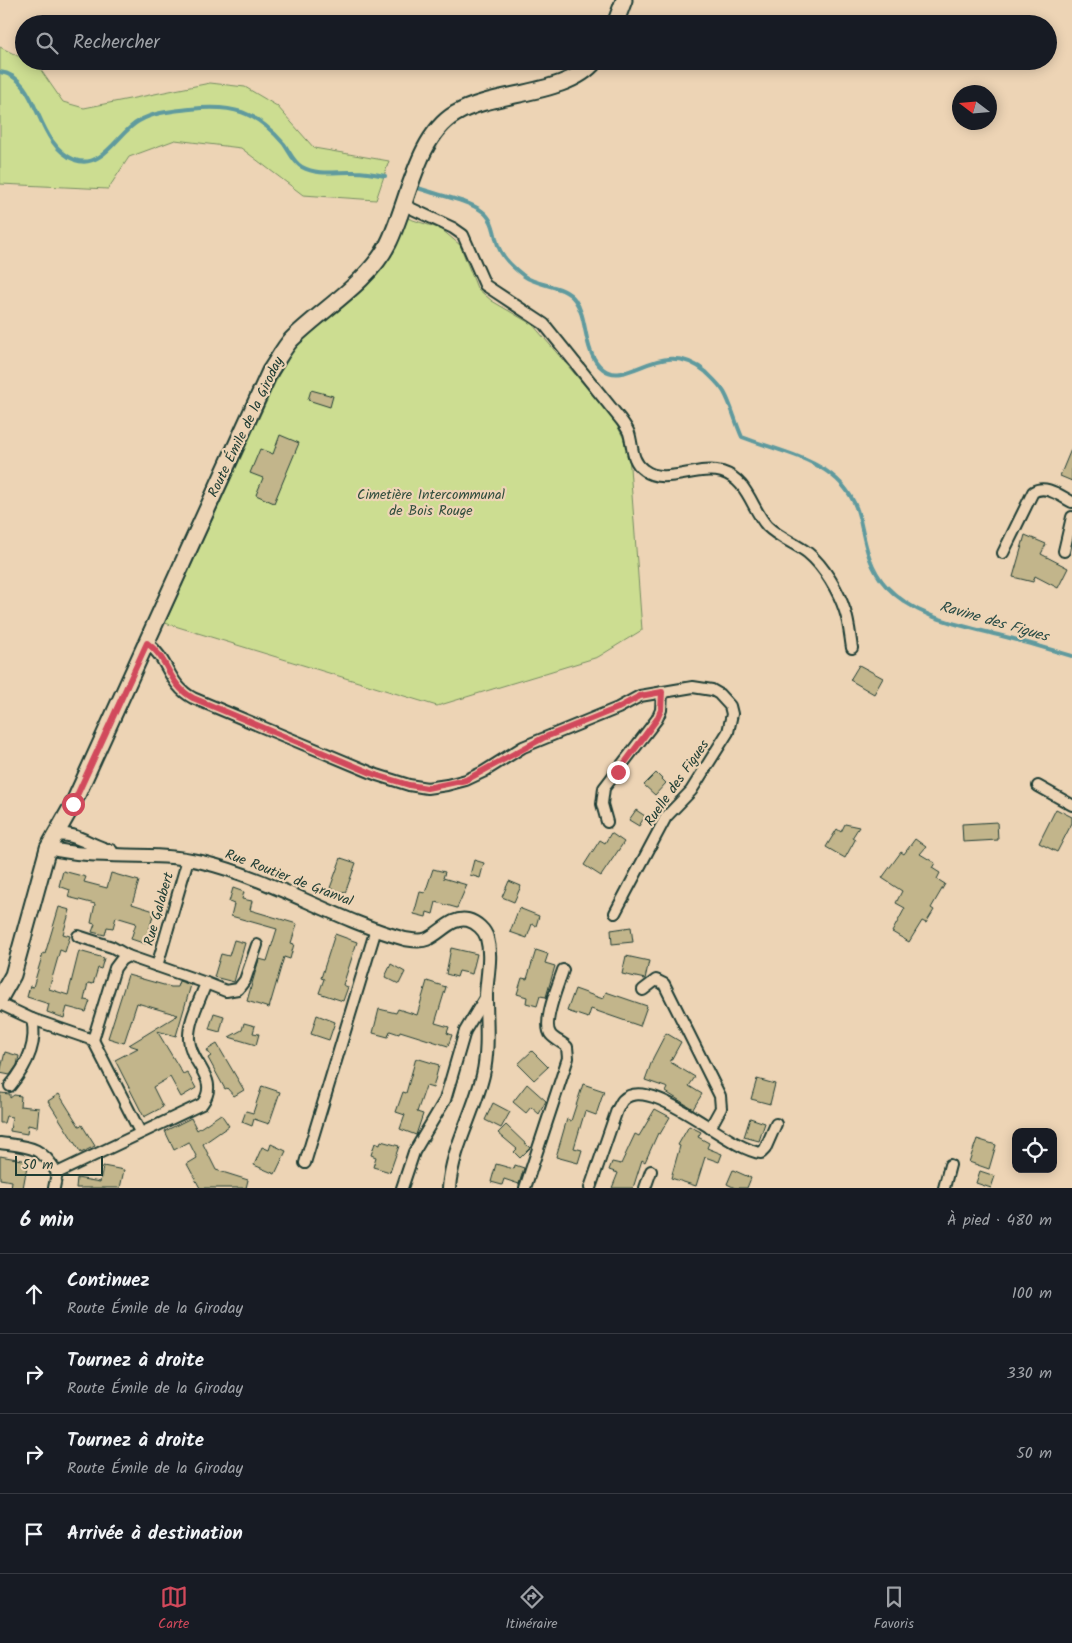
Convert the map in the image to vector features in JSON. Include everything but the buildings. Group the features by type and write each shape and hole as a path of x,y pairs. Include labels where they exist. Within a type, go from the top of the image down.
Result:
{"main road":[{"path":"618,15 624,0"},
{"name":"Route Émile de la Giroday","path":"0,998 15,968 51,841 73,804 270,371 290,342 369,270 388,245 426,145 438,128 455,114 566,81 588,70"}],"street":[{"path":"404,205 453,228 463,235 484,285 544,324 621,420 628,432 638,465 646,472 655,476 668,476 696,470 712,470 724,473 743,486 758,514 768,527 810,554 826,575 846,612 852,648"},
{"path":"1003,552 1033,492 1044,488 1072,502"},
{"path":"1064,551 1072,517"},
{"path":"147,643 159,651 177,686 193,698 376,775 409,785 427,788 466,780 543,738 618,708 640,696 662,692 661,710 657,719 604,788 602,799 607,822"},
{"name":"Ruelle des Figues","path":"615,913 666,817 691,791 731,724 732,714 730,706 712,690 693,687 662,692"},
{"path":"1038,786 1072,805"},
{"path":"73,804 70,823 79,837"},
{"name":"Rue Routier de Granval","path":"51,841 63,833 79,837 104,850 130,856"},
{"name":"Rue Routier de Granval","path":"51,841 83,855 188,859 248,876 376,929 405,939 421,940 459,920 468,920 479,926 487,936 489,954 486,995 487,1038 483,1072 452,1164 449,1188"},
{"name":"Rue Galabert","path":"157,966 188,859"},
{"path":"305,1163 376,929"},
{"name":"Rue Galabert","path":"78,936 112,947 128,956 206,982 226,991 238,989 245,980 257,945"},
{"name":"Rue Galabert","path":"93,1040 115,968 121,960 128,956"},
{"path":"525,1188 568,1058 567,1047 550,1034 548,1029 549,1014 563,970"},
{"path":"643,990 656,980 664,984 720,1096 722,1108 710,1128"},
{"path":"57,1173 202,1104 206,1098 208,1078 192,1052 189,1039 190,1026 206,982"},
{"path":"402,1188 414,1152 445,1100 465,1031 486,995"},
{"path":"0,1004 32,1019 93,1040 140,1132"},
{"path":"10,1086 25,1068 35,1031 32,1019"},
{"path":"590,1188 617,1110 623,1100 634,1095 656,1098 672,1104 710,1128 760,1153 766,1149 776,1124"},
{"path":"0,1143 29,1147 41,1151 49,1158 57,1173 54,1188"},
{"path":"944,1188 950,1165"},
{"path":"645,1188 651,1171"}],"green space":[{"path":"0,47 15,54 15,70 41,70 63,102 84,108 210,83 245,87 277,106 314,148 389,161 376,200 303,195 241,148 175,140 129,157 108,189 0,184"},
{"name":"Cimetière Intercommunal de Bois Rouge","path":"407,218 441,229 460,245 477,288 492,301 533,325 615,421 629,454 642,630 598,657 437,706 165,623 286,359 297,343 313,328 361,290 394,247"}],"waterway":[{"name":"Ravine des Figues","path":"0,72 13,77 23,86 52,140 62,152 75,160 85,162 94,160 110,148 131,126 151,116 177,110 218,108 231,109 253,117 274,133 297,163 308,170 321,172 362,172 385,176"},
{"name":"Ravine des Figues","path":"418,188 460,201 482,211 490,220 501,252 515,268 530,280 558,288 570,295 579,308 592,354 596,362 603,369 613,373 623,373 661,360 675,359 690,362 706,372 722,389 742,437 796,456 829,473 843,485 853,501 875,571 886,586 898,597 911,606 940,619 1072,656"}],"route":[{"path":"73,804 147,643 159,651 177,686 193,698 376,775 409,785 427,788 466,780 483,772 523,747 543,738 618,708 640,696 662,692 661,710 657,719 618,772"}]}
